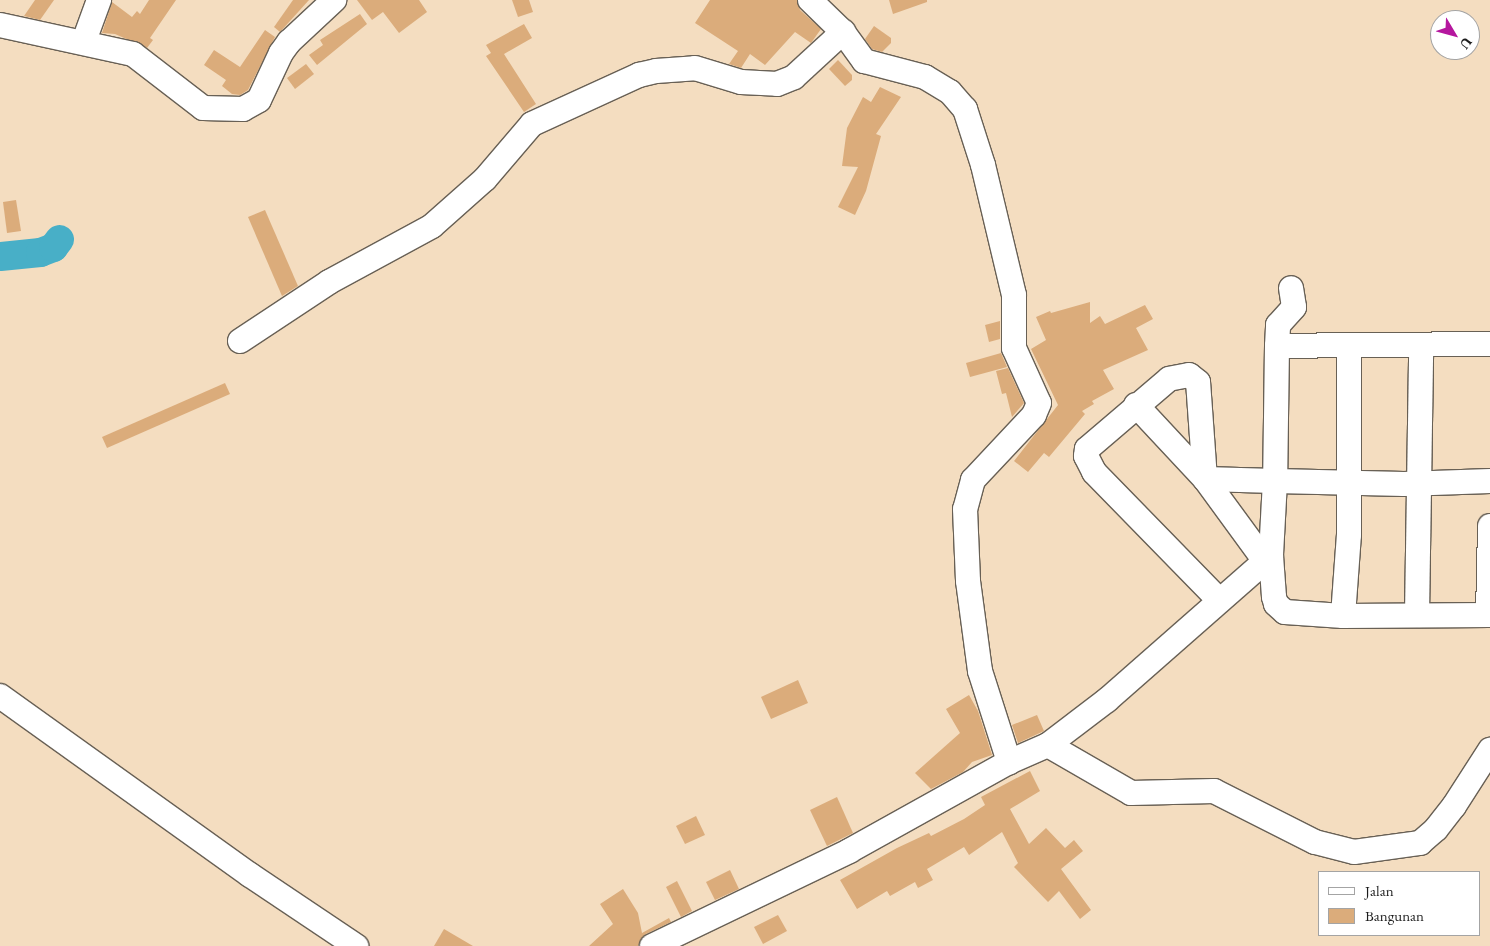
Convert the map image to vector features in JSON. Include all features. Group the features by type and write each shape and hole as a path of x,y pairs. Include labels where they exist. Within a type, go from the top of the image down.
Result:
{"street":[{"path":"84,41 99,0"},
{"path":"0,24 84,41 141,58 203,108 243,109 259,100 289,42 334,0"},
{"path":"810,0 843,32 868,64 931,80 950,92 966,109 983,165 1014,295 1014,348 1038,398 1034,415 973,480 965,509 968,581 980,671 1009,762"},
{"path":"240,341 329,282 432,226 485,179 532,124 639,75 656,71 695,68 740,82 777,84 794,77 843,32"},
{"path":"1291,288 1294,307 1278,326 1275,481 1268,558 1274,597 1280,608 1292,614 1343,616 1489,615 1490,526"},
{"path":"1277,346 1421,347 1490,344"},
{"path":"1343,616 1349,482 1349,347"},
{"path":"1417,615 1421,347"},
{"path":"1205,480 1204,435 1198,382 1194,377 1184,375 1169,380 1091,442 1086,456 1089,465 1218,599"},
{"path":"1136,405 1205,480 1268,558"},
{"path":"1205,480 1490,482"},
{"path":"652,946 849,851 1009,762 1048,745 1107,700 1218,599 1268,558"},
{"path":"0,696 250,875 356,946"},
{"path":"1048,745 1131,794 1214,792 1314,842 1354,852 1420,843 1436,829 1454,806 1490,750"}],"building":[{"path":"35,0 54,0 40,20 24,16"},
{"path":"149,0 176,0 150,38 153,40 147,48 115,34 102,33 112,2 132,17 137,11 140,14"},
{"path":"293,0 309,0 280,32 274,27"},
{"path":"357,0 419,0 427,12 399,33 383,12 372,20"},
{"path":"512,0 529,0 533,12 518,17"},
{"path":"710,0 797,0 800,10 821,29 811,43 795,32 765,65 750,54 741,68 729,64 738,51 695,23"},
{"path":"889,0 927,0 927,2 893,14"},
{"path":"360,14 367,24 317,65 309,55 323,45 320,40"},
{"path":"524,24 532,38 504,54 536,104 524,112 486,56 491,53 486,45"},
{"path":"874,26 891,38 891,43 882,52 872,49 865,39"},
{"path":"265,30 275,37 248,90 240,95 232,94 222,86 226,80 204,65 214,50 240,67"},
{"path":"838,60 852,75 852,80 845,86 829,69"},
{"path":"306,64 314,74 295,89 287,78"},
{"path":"880,87 901,97 876,134 881,136 866,191 855,215 838,207 858,167 842,166 847,128 863,97 871,102"},
{"path":"16,200 21,231 7,233 3,202"},
{"path":"265,210 298,286 282,296 248,217"},
{"path":"1090,302 1090,323 1100,316 1105,324 1145,305 1153,319 1136,328 1148,350 1103,370 1114,389 1092,401 1094,404 1082,411 1085,414 1049,457 1044,453 1028,472 1014,461 1058,405 1031,349 1046,340 1036,317 1050,311 1051,313"},
{"path":"1000,321 1000,339 989,342 985,325"},
{"path":"1001,353 1007,367 970,377 966,363"},
{"path":"1008,368 1024,403 1012,417 1006,393 1002,394 996,371"},
{"path":"225,383 230,394 107,448 102,437"},
{"path":"798,680 808,703 771,719 761,697"},
{"path":"969,695 978,711 992,755 972,762 963,772 931,789 915,773 960,733 946,709"},
{"path":"1037,715 1044,731 1018,743 1012,725"},
{"path":"1030,771 1040,791 1010,809 1029,844 1046,828 1065,848 1074,840 1083,851 1061,869 1091,910 1080,919 1059,891 1048,902 1014,867 1018,863 1002,832 969,855 964,847 927,869 933,880 918,888 915,882 890,896 887,891 857,909 840,880 897,848 929,833 931,836 964,819 985,805 981,797"},
{"path":"837,797 853,833 827,846 810,810"},
{"path":"696,816 705,835 685,844 676,826"},
{"path":"730,870 739,889 715,900 706,882"},
{"path":"677,881 692,911 681,917 666,887"},
{"path":"623,889 638,913 642,933 669,918 671,922 646,934 638,946 589,946 613,924 600,904"},
{"path":"778,915 787,931 763,944 754,927"},
{"path":"444,929 473,946 434,946"}],"waterway":[{"path":"0,256 40,252 53,247 59,239"}]}
